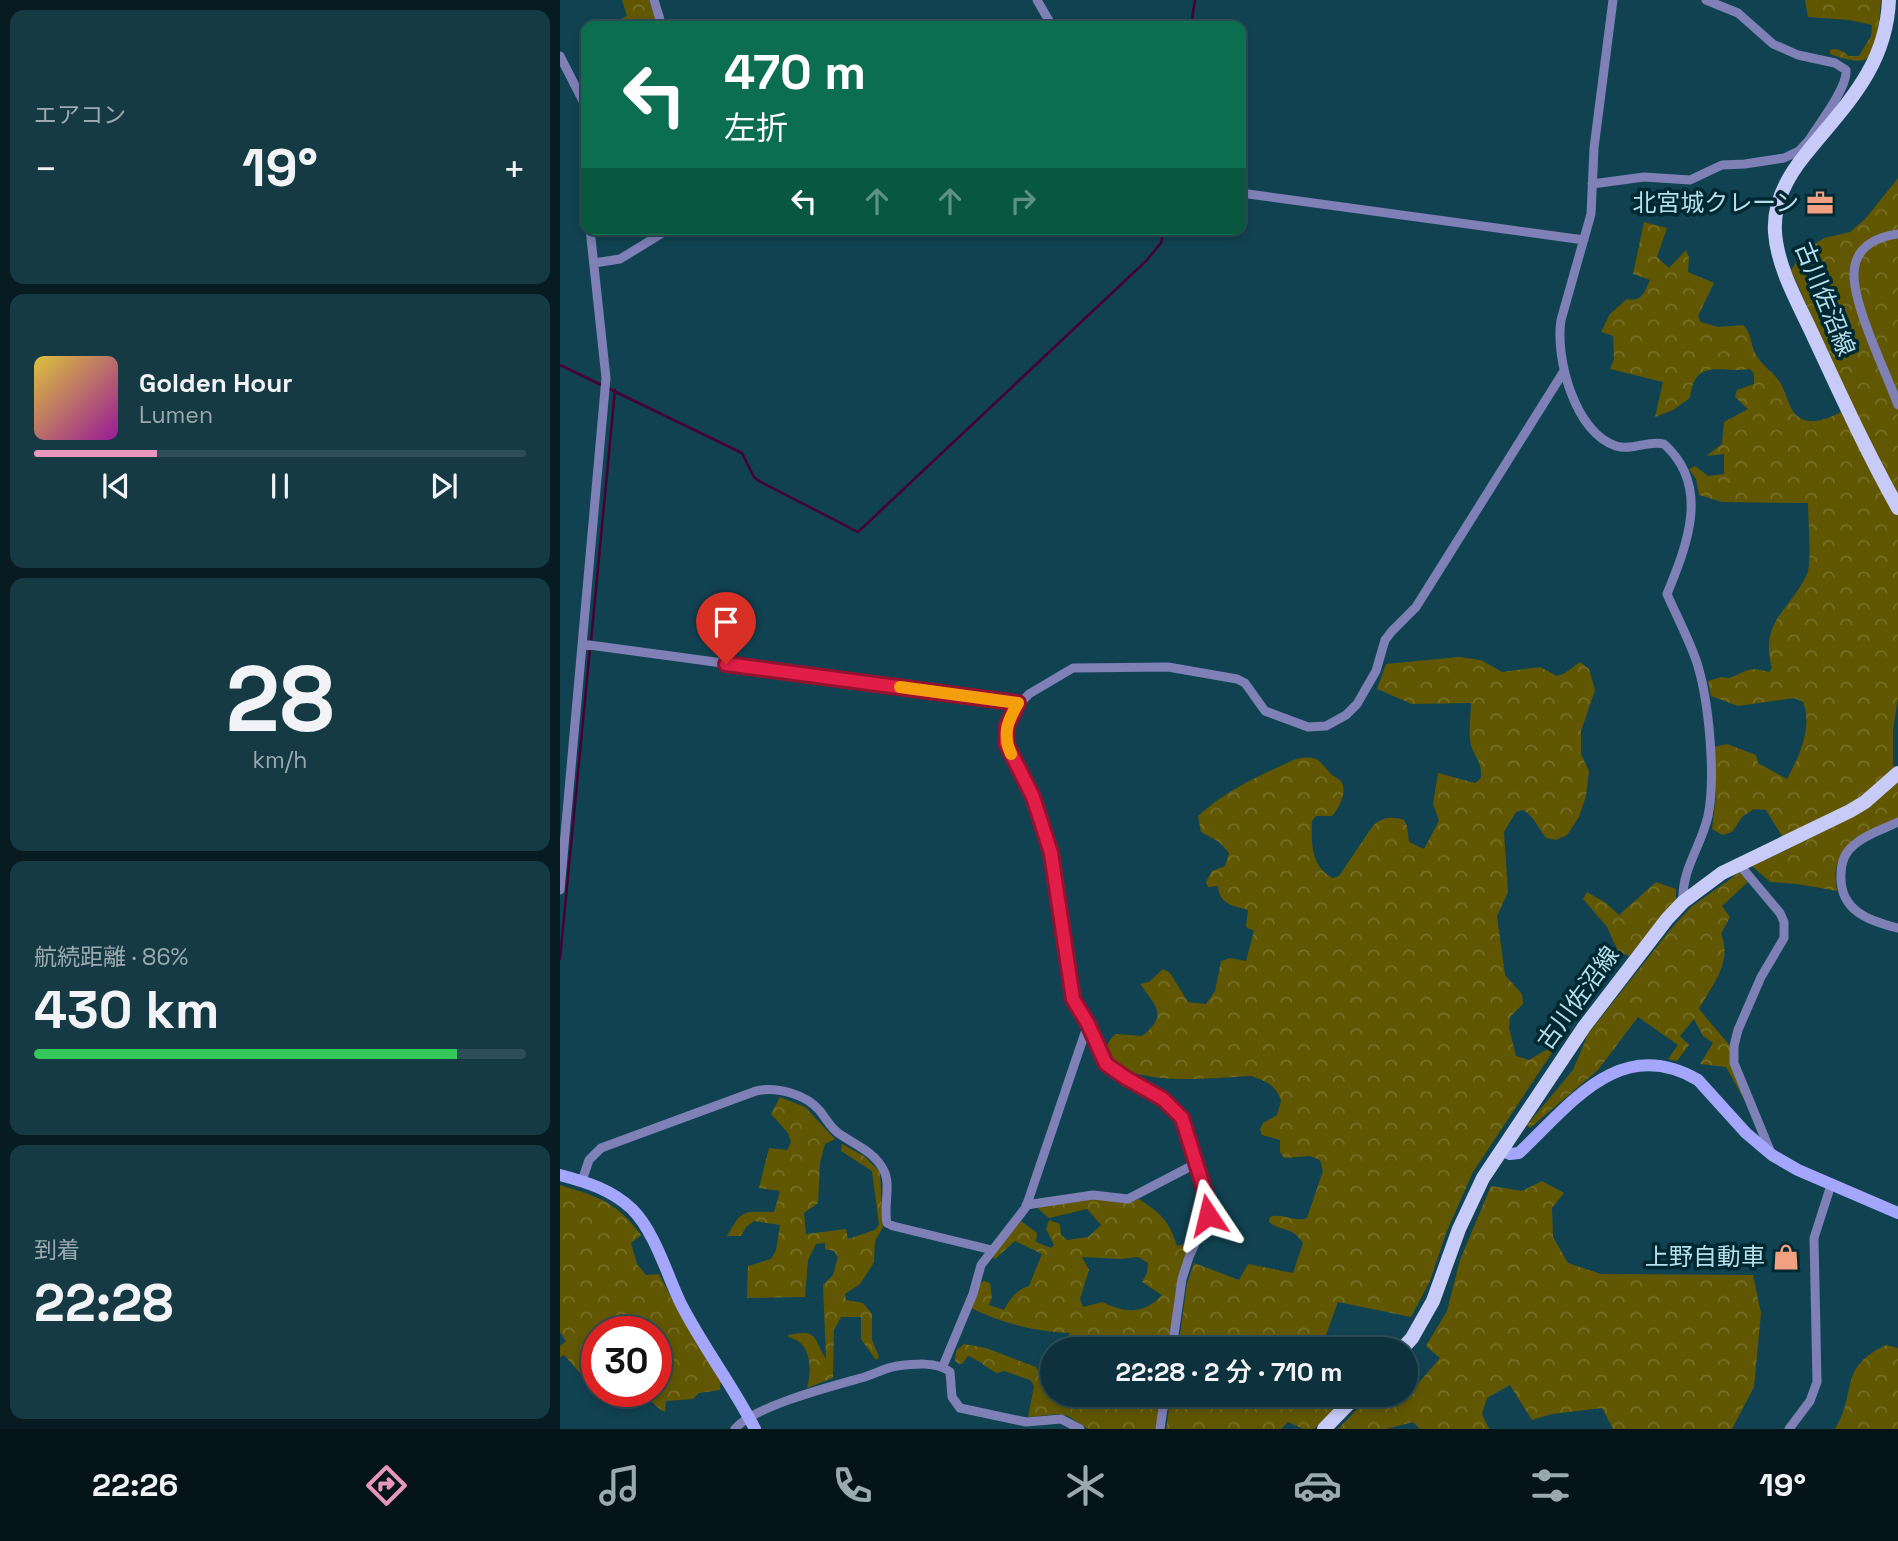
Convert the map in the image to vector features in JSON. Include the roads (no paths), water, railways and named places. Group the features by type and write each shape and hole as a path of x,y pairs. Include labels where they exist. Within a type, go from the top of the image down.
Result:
{"main road":[{"name":"古川佐沼線","path":"1889,0 1893,18 1871,70 1811,142 1780,197 1775,219 1777,244 1784,270 1846,407 1898,508"},
{"name":"古川佐沼線","path":"1413,1337 1433,1301 1468,1208 1501,1150 1584,1027 1654,934 1683,902 1738,863 1850,811 1865,802 1898,773"},
{"path":"1324,1429 1345,1407"}],"street":[{"path":"654,0 660,21"},
{"path":"1037,0 1049,21"},
{"path":"1614,0 1594,148 1591,214 1560,330 1564,371 1578,408 1600,436 1620,447 1664,444 1674,454 1692,493 1690,522 1667,594 1696,661 1702,682 1712,790 1704,831 1686,870 1682,890 1683,902"},
{"path":"1592,184 1644,177 1690,180 1728,164 1784,158 1811,142 1843,86 1846,70 1835,63 1798,55 1773,44 1738,13 1706,0"},
{"path":"560,56 581,97"},
{"path":"1246,194 1584,240"},
{"path":"1898,234 1882,236 1865,246 1854,271 1856,290 1866,323 1898,405"},
{"path":"560,890 588,645 606,378 591,235"},
{"path":"594,262 620,259 658,235"},
{"path":"1174,1337 1182,1279 1208,1215 1206,1195 1186,1127 1177,1111 1163,1099 1106,1064 1073,999 1054,869 1033,797 1006,743 1007,726 1018,703 1073,668 1168,667 1245,683 1265,711 1308,727 1317,728 1334,722 1357,704 1376,671 1385,640 1416,607 1564,371"},
{"path":"588,645 1018,703"},
{"path":"1898,822 1854,844 1844,857 1840,876 1843,894 1852,908 1875,922 1898,928"},
{"path":"1738,863 1780,913 1784,922 1784,938 1761,977 1738,1030 1734,1046 1734,1063 1772,1155"},
{"path":"943,1366 973,1294 978,1271 1026,1205 1088,1024"},
{"path":"1501,1150 1510,1154 1519,1153 1597,1082 1620,1069 1647,1065 1674,1069 1698,1080 1751,1138 1772,1155 1831,1185 1898,1213"},
{"path":"582,1181 589,1160 601,1148 756,1091 777,1089 812,1102 830,1126 840,1135 858,1144 877,1161 884,1170 886,1180 887,1223 992,1250"},
{"path":"1026,1205 1093,1195 1128,1199 1197,1163"},
{"path":"560,1175 614,1195 644,1224 683,1307 755,1429"},
{"path":"1788,1429 1810,1401 1817,1382 1814,1238 1831,1185"},
{"path":"735,1429 749,1417 836,1383 863,1378 884,1368 897,1366 943,1366 950,1372 952,1397 960,1408 1026,1422 1061,1419 1080,1429"},
{"path":"1160,1429 1163,1407"}],"waterway":[{"path":"1192,21 1195,0"},
{"path":"560,365 742,453 754,477 759,481 858,532 1146,261 1161,243 1163,235"},
{"path":"591,641 615,390"},
{"path":"560,959 590,648"}],"place":[{"name":"北宮城クレーン","path":"1820,203"},
{"name":"上野自動車","path":"1786,1257"}]}
